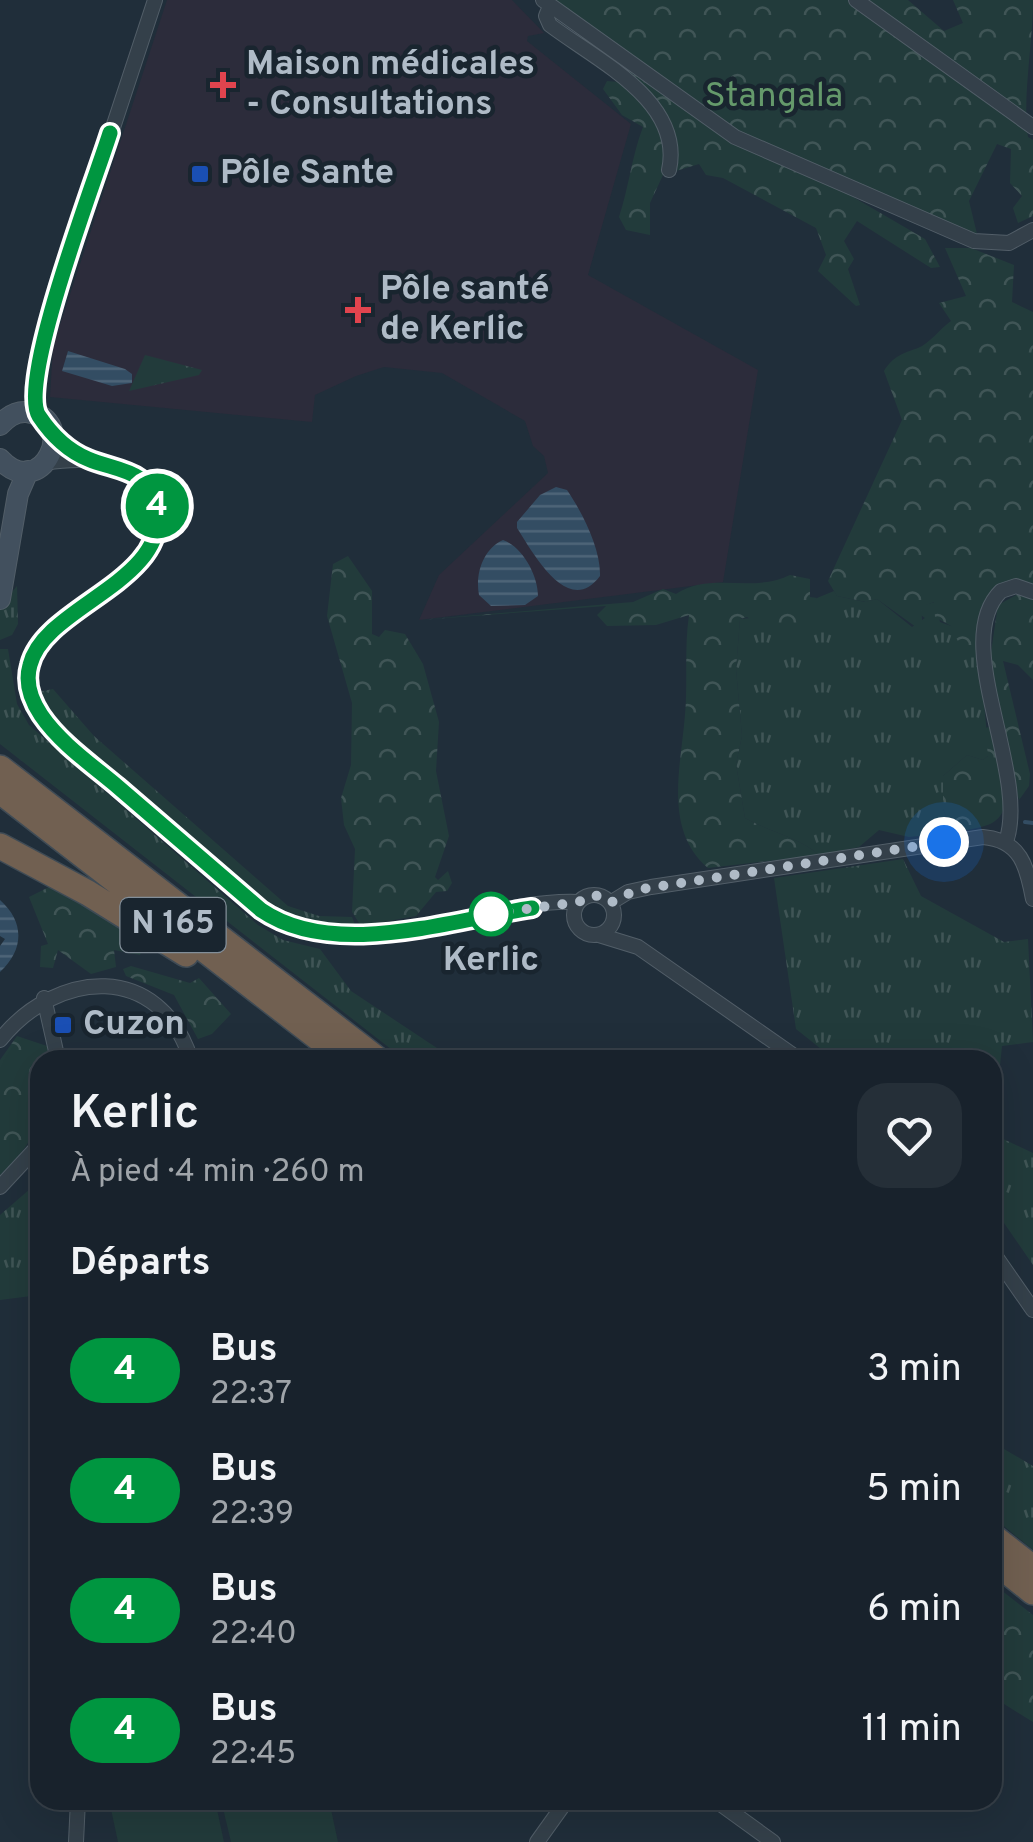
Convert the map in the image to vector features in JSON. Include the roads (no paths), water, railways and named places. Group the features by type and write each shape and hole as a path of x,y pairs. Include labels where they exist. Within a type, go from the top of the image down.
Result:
{"highway":[{"name":"N 165","path":"0,768 365,1050"},
{"name":"N 165","path":"0,791 333,1050"},
{"path":"0,846 113,908 331,1050"},
{"path":"1002,1544 1033,1568"},
{"path":"1002,1568 1033,1592"}],"street":[{"path":"155,0 48,322 34,382 38,416 54,438 88,459 143,480 155,499 158,522 152,540 135,563 54,629 34,652 29,689 40,714 57,734 261,910 290,928 315,935 356,934 578,902 595,895 612,909 638,947"},
{"path":"856,0 1033,127"},
{"path":"547,3 550,25 638,91 661,116 672,144 669,170"},
{"path":"547,3 717,125 756,147 974,241 1008,243 1033,230"},
{"path":"5,419 34,382"},
{"path":"5,419 38,416"},
{"path":"0,599 18,494 54,438"},
{"path":"3,462 36,467 88,459"},
{"path":"3,462 18,494"},
{"path":"1006,842 1013,804 986,671 987,617 1001,591 1016,586 1033,592"},
{"path":"599,935 610,928 612,909 636,890 970,838 1006,842 1022,857 1033,899"},
{"path":"574,921 578,902"},
{"path":"532,908 574,921 582,932 638,947 786,1050"},
{"path":"1,1040 23,1012 44,998 93,987 136,994 155,1004 172,1022 186,1050"},
{"path":"44,998 56,1050"},
{"path":"0,1187 30,1155"},
{"path":"1002,1265 1033,1310"},
{"path":"76,1842 78,1810"},
{"path":"537,1842 561,1810"},
{"path":"729,1810 772,1842"}],"waterway":[{"path":"1025,822 1033,823"}],"place":[{"name":"Maison médicales - Consultations","path":"223,85"},
{"name":"Pôle Sante","path":"200,174"},
{"name":"Pôle santé de Kerlic","path":"358,310"},
{"name":"Kerlic","path":"491,914"},
{"name":"Cuzon","path":"63,1025"}],"park label":[{"name":"Stangala","path":"774,97"}]}
